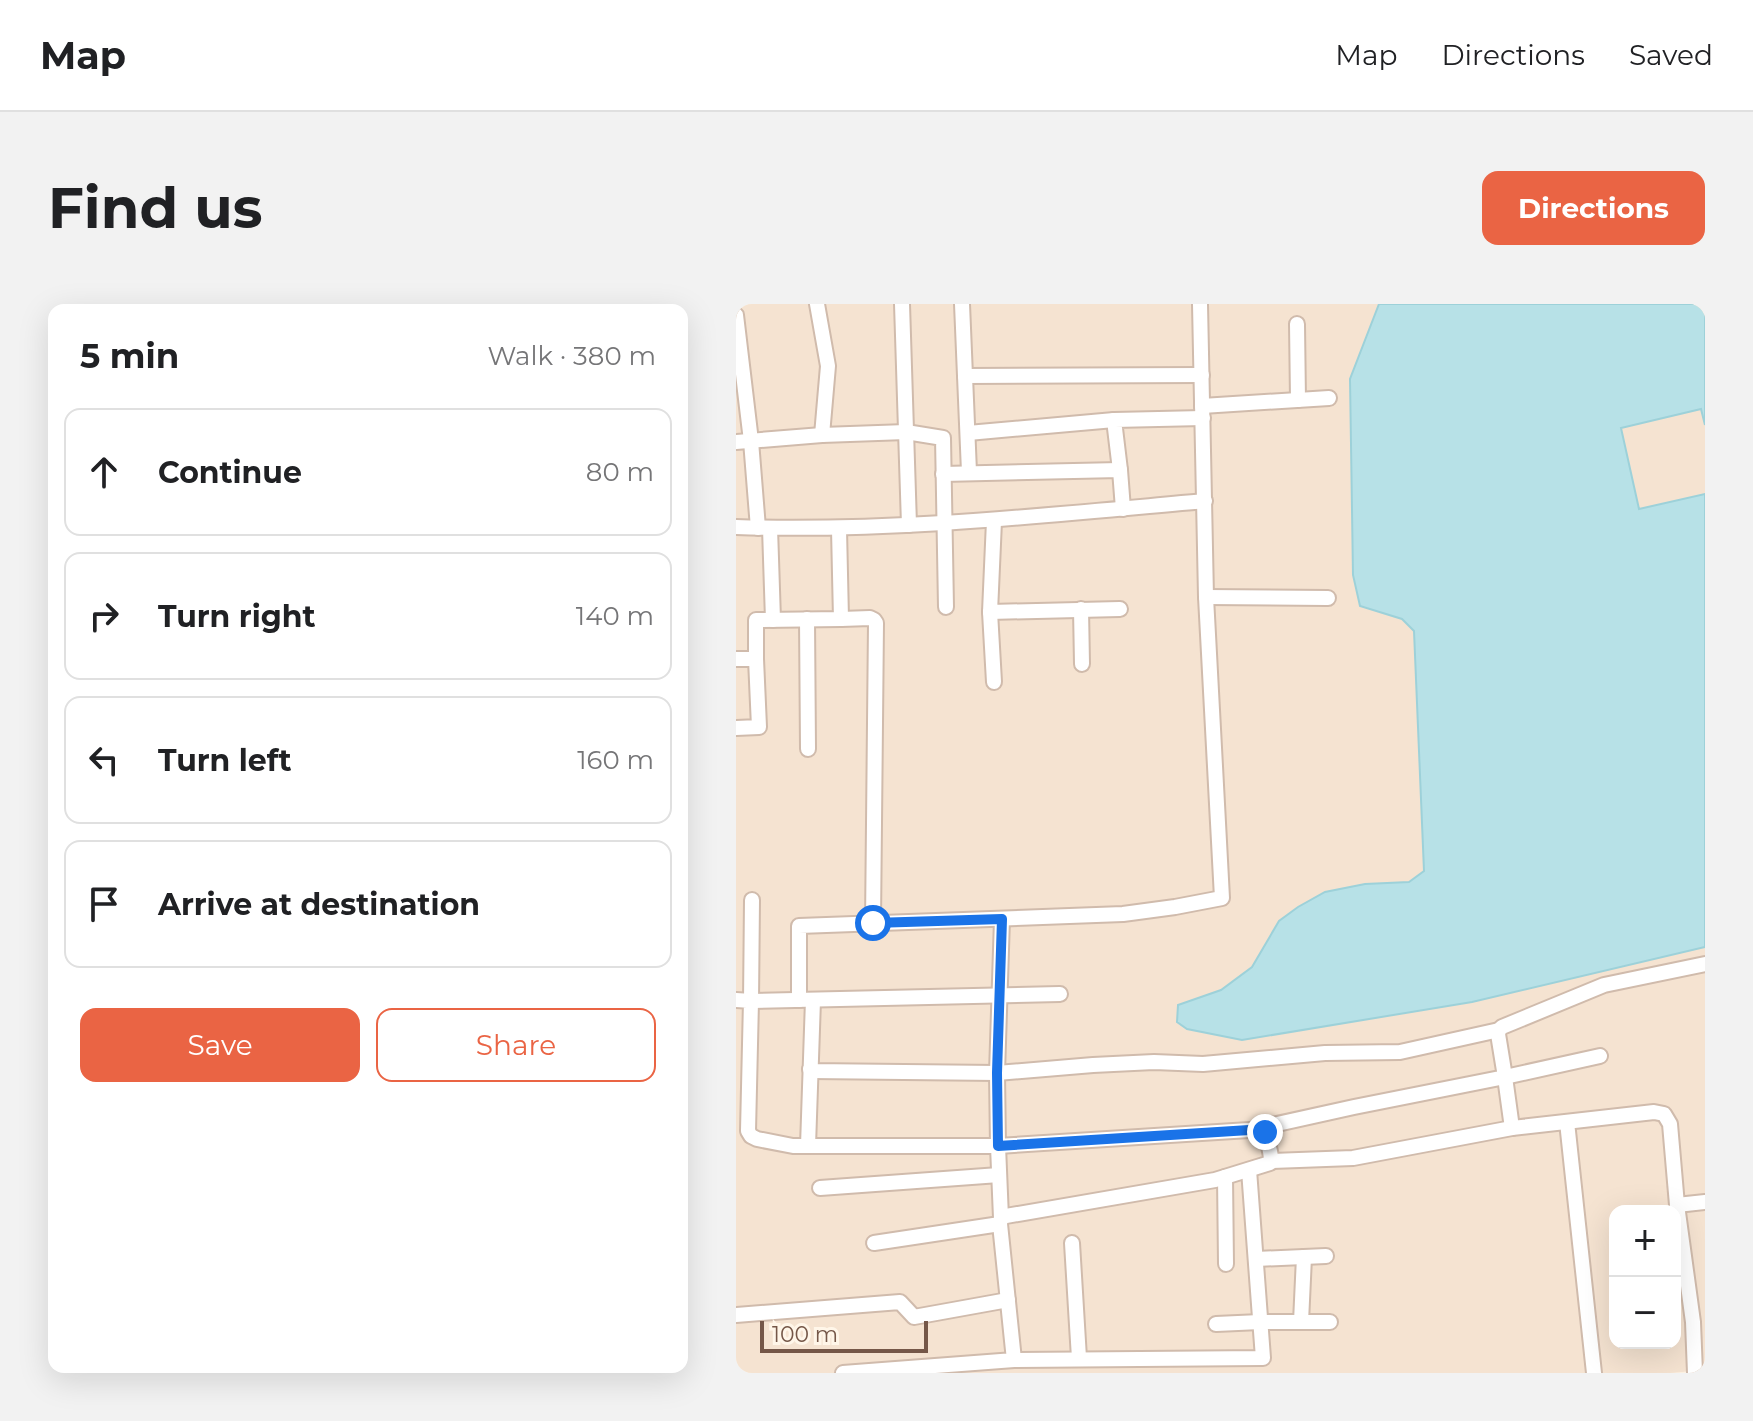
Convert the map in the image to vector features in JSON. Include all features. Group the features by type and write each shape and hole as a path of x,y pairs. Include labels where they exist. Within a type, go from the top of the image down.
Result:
{"street":[{"path":"817,304 828,366 822,435"},
{"path":"902,304 909,525"},
{"path":"962,304 969,472"},
{"path":"808,1146 810,1070 799,926 1123,914 1222,898 1206,597 1200,304"},
{"path":"736,315 744,441 764,528 773,620"},
{"path":"1297,324 1298,400"},
{"path":"965,376 1202,375"},
{"path":"968,433 1329,398"},
{"path":"1114,420 1123,509"},
{"path":"744,441 906,432 943,438 946,607"},
{"path":"943,474 1120,470"},
{"path":"736,527 839,529 994,521 1205,501"},
{"path":"994,521 990,612 994,682"},
{"path":"839,529 841,619"},
{"path":"1206,597 1328,598"},
{"path":"1081,609 1082,664"},
{"path":"990,612 1120,609"},
{"path":"807,619 808,749"},
{"path":"736,728 759,727 756,620 874,620 873,923"},
{"path":"736,659 756,659"},
{"path":"752,900 744,1000 748,1131 757,1139 793,1146 998,1146 1265,1129 1354,1107 1600,1056"},
{"path":"1002,919 998,1146 1001,1221 1017,1364"},
{"path":"810,1070 997,1073 1093,1065 1154,1062 1203,1064 1325,1053 1400,1052 1499,1030 1604,985 1705,964"},
{"path":"744,1000 1060,994"},
{"path":"1499,1030 1512,1128"},
{"path":"874,1243 1225,1177 1272,1161 1353,1158 1512,1128 1654,1112 1664,1114 1670,1124 1677,1205 1705,1202"},
{"path":"1567,1122 1594,1373"},
{"path":"1265,1129 1272,1161"},
{"path":"843,1373 1079,1358 1218,1365 1263,1358 1249,1170"},
{"path":"820,1188 999,1175"},
{"path":"1225,1177 1226,1264"},
{"path":"1681,1232 1689,1287 1695,1373"},
{"path":"1072,1243 1079,1358"},
{"path":"1256,1259 1326,1256"},
{"path":"1301,1322 1304,1257"},
{"path":"1689,1287 1705,1286"},
{"path":"736,1315 900,1302 914,1317 1008,1300"},
{"path":"1216,1324 1330,1322"}],"shaded area":[{"path":"736,304 1705,304 1705,1370 1670,1373 736,1373"}],"water":[{"path":"1379,304 1705,304 1705,425 1701,409 1621,428 1639,509 1705,494 1705,947 1472,1002 1242,1040 1187,1029 1177,1022 1178,1005 1221,990 1252,967 1279,921 1298,907 1325,892 1365,884 1409,882 1424,871 1414,631 1402,619 1360,606 1353,575 1350,379"}],"route":[{"path":"873,923 1002,919 998,1146 1265,1129 1265,1132"}]}
